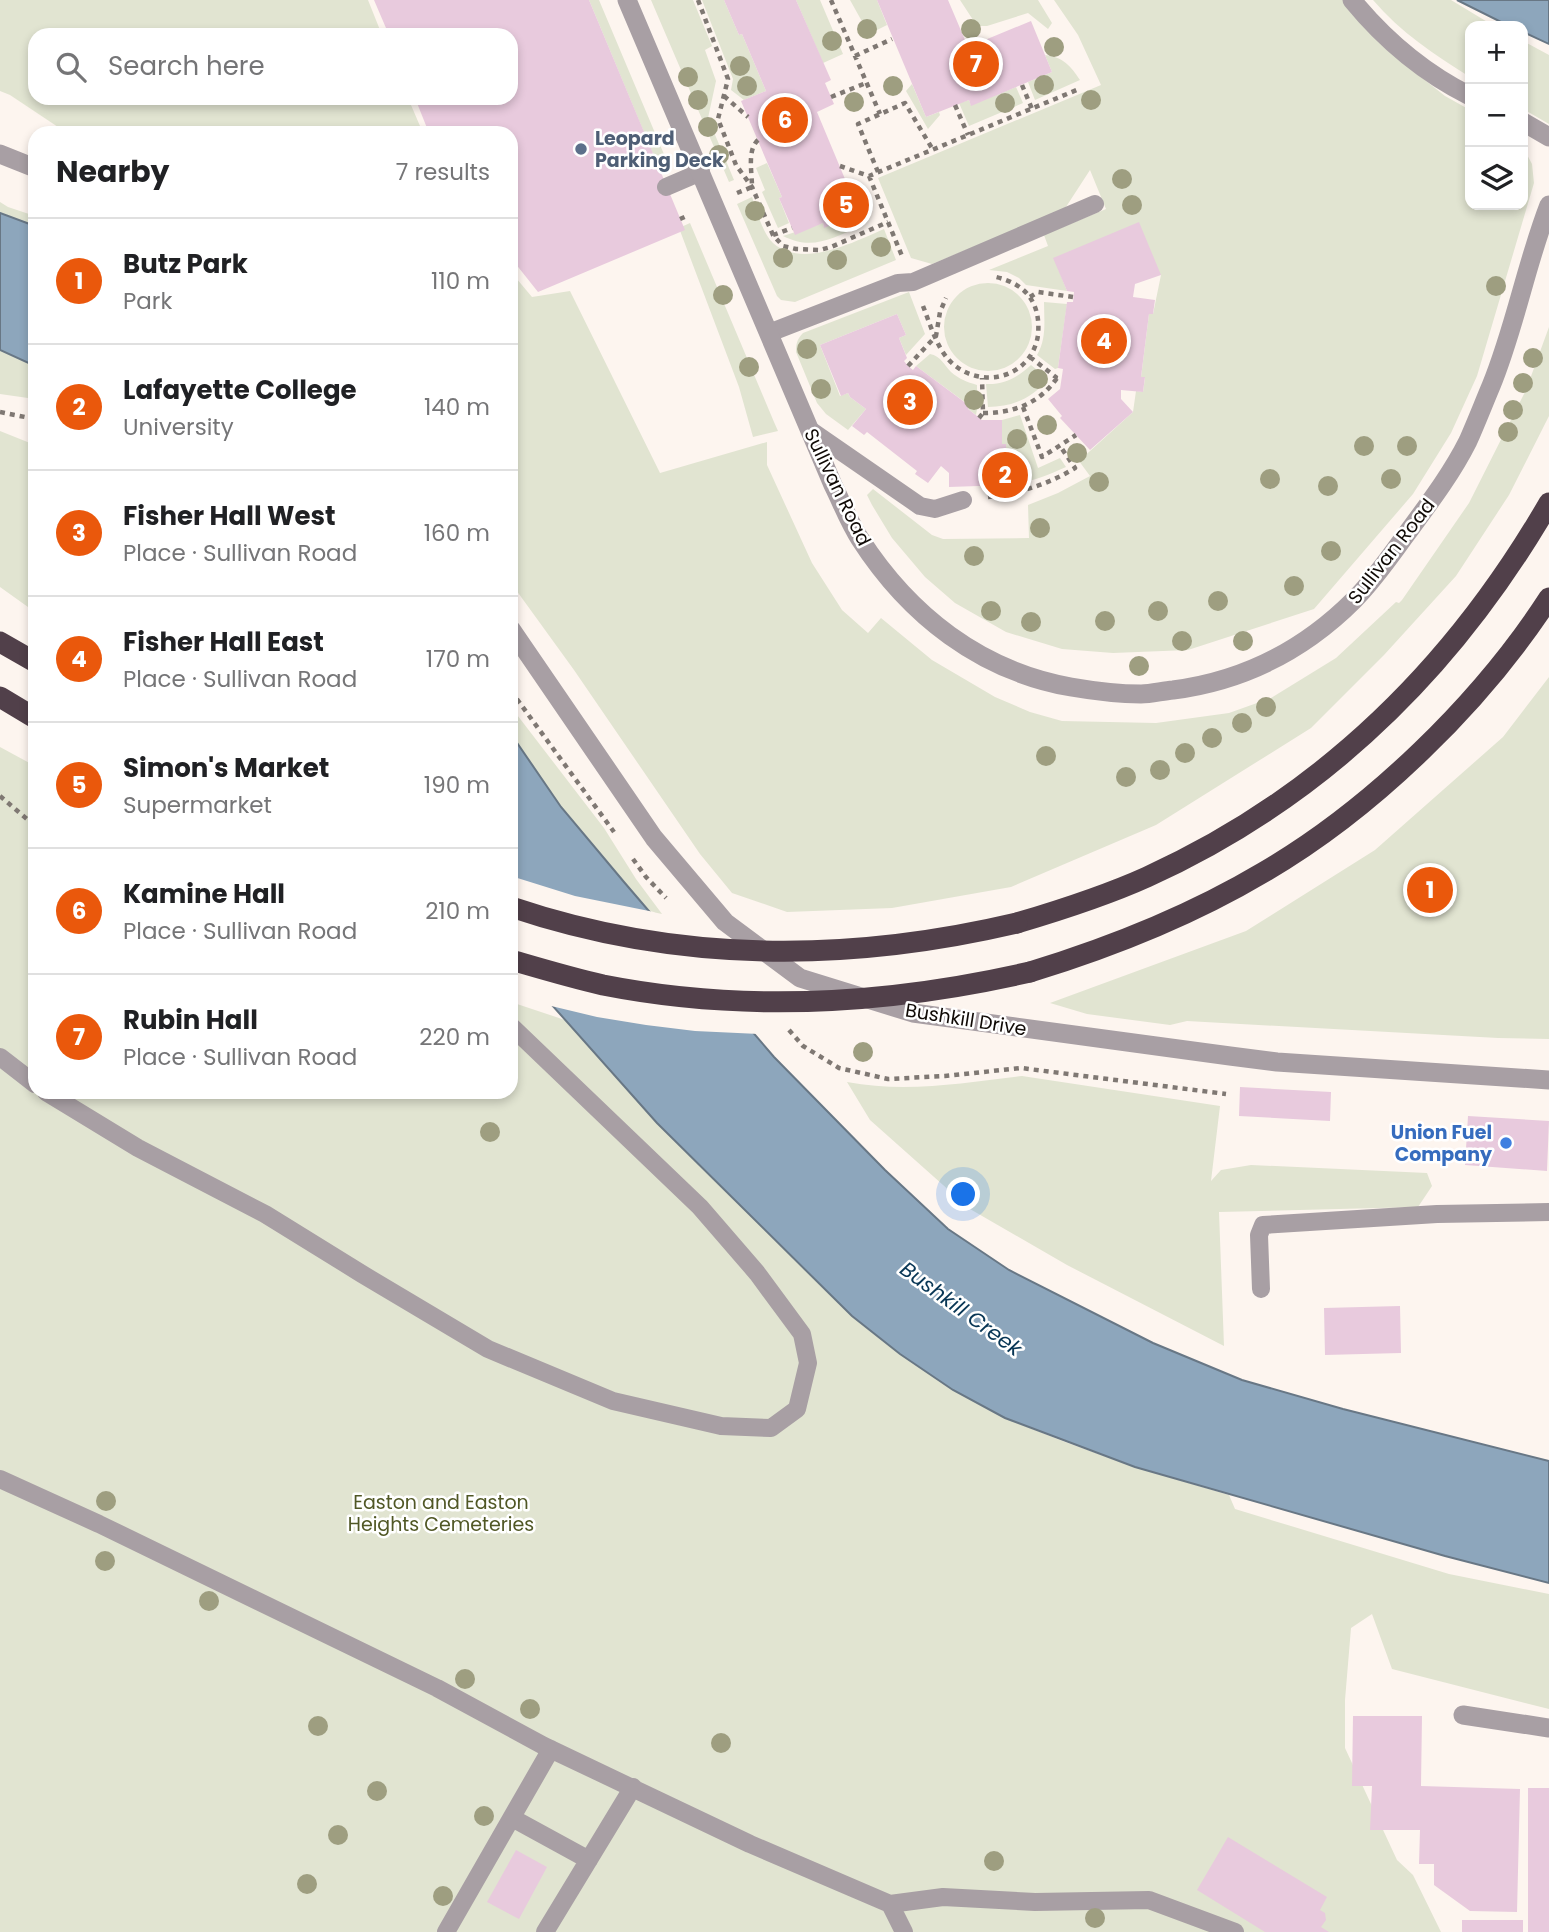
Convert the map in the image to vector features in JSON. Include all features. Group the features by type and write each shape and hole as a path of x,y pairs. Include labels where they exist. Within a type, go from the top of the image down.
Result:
{"highway":[{"path":"518,909 614,936 691,947 816,952 941,939 1017,923 1100,896 1196,853 1251,821 1324,769 1365,735 1404,698 1471,621 1500,582 1549,503"},
{"path":"518,962 604,985 698,998 781,1002 842,1001 972,985 1030,972 1096,951 1167,923 1266,872 1313,840 1387,781 1440,733 1510,652 1549,598"},
{"path":"0,642 28,658"},
{"path":"0,697 28,714"}],"street":[{"name":"Sullivan Road","path":"628,0 833,485 858,537 900,593 937,628 987,659 1028,678 1097,692 1143,694 1209,684 1231,678 1282,655 1325,626 1356,598 1434,497 1467,443 1510,332 1549,205"},
{"path":"1352,0 1402,51 1441,80 1465,93"},
{"path":"1528,125 1549,137"},
{"path":"0,154 28,165"},
{"name":"Bushkill Drive","path":"518,639 654,838 724,922 800,978 913,1013 1202,1053 1277,1062 1549,1080"},
{"path":"1463,1715 1549,1728"}],"lane":[{"path":"666,187 701,173"},
{"path":"769,333 898,283 913,282 1095,204"},
{"path":"810,430 920,506 935,509 963,500"},
{"path":"58,1099 138,1148 265,1214 488,1349 613,1401 721,1426 771,1428 797,1409 808,1363 802,1334 757,1273 700,1207 518,1033"},
{"path":"0,1057 28,1079"},
{"path":"1261,1289 1259,1235 1263,1225 1437,1214 1549,1212"},
{"path":"0,1479 99,1524 436,1688 551,1749 750,1843 890,1904 943,1897 1035,1902 1149,1900 1235,1932"},
{"path":"446,1932 551,1749"},
{"path":"545,1932 633,1787"},
{"path":"512,1818 589,1860"},
{"path":"890,1904 904,1932"}],"path":[{"path":"698,0 728,79 718,119 736,164 752,187 773,235 783,246 820,250 888,222"},
{"path":"831,0 880,114"},
{"path":"855,56 892,39"},
{"path":"831,97 867,83"},
{"path":"1022,85 1032,109"},
{"path":"840,166 869,176 1080,89"},
{"path":"724,96 748,117"},
{"path":"878,172 858,124 905,103 933,150"},
{"path":"955,105 968,135"},
{"path":"752,187 751,149 758,140"},
{"path":"869,176 936,336 949,360 973,376 988,379 1005,375 1030,357 1037,342 1038,327 1038,313 1030,297 1011,281 989,276"},
{"path":"736,194 752,187"},
{"path":"773,235 792,228"},
{"path":"908,366 936,336 940,312 951,291"},
{"path":"1030,297 1038,292 1073,297"},
{"path":"982,378 981,415 1023,407 1043,395 1060,379 1030,357"},
{"path":"1023,407 1042,457 1076,435"},
{"path":"0,412 28,418"},
{"path":"963,500 1013,494 1053,481 1075,468 1060,446"},
{"path":"0,796 28,820"}],"green space":[{"path":"0,0 368,0 379,28 28,28 28,105 411,105 420,126 56,126 0,91"},
{"path":"589,0 599,0 666,159 658,166"},
{"path":"651,0 693,0 712,46 705,50 716,81 708,118 734,180 729,182"},
{"path":"702,0 724,0 766,91 744,100 731,90 733,79"},
{"path":"796,0 820,0 843,54 823,63"},
{"path":"850,0 877,0 887,25 869,34"},
{"path":"960,0 1038,0 1052,23 1048,29 1028,13 987,26 977,26"},
{"path":"1054,0 1344,0 1387,50 1445,96 1465,107 1465,210 1526,210 1477,376 1451,433 1413,494 1314,609 1188,650 1113,653 1062,649 1006,632 955,603 925,577 892,538 867,495 873,489 932,535 943,539 1029,538 1028,505 1090,476 1079,461 1133,412 1136,391 1143,392 1145,378 1141,377 1149,314 1153,314 1161,275 1054,258 1067,291 1026,285 1007,272 989,270 1048,246 1044,235 1106,209 1090,170 1064,210 932,264 911,258 878,178 1101,85 1078,35"},
{"path":"1373,0 1451,0 1486,21 1465,21 1465,74 1406,33"},
{"path":"1528,44 1549,55 1549,124 1528,112"},
{"path":"1045,55 1066,63 1080,80 1035,100 1028,82 1052,72"},
{"path":"912,84 926,117 939,112 940,115 928,129 906,91"},
{"path":"1016,87 1023,103 969,126 959,103 969,100 971,105"},
{"path":"1528,156 1532,164 1534,183 1528,203"},
{"path":"767,163 782,197 779,198 789,223 778,228 762,192 765,190 756,168"},
{"path":"752,197 766,233 773,243 785,250 798,254 828,251 884,229 896,260 795,302 781,300 737,204"},
{"path":"0,202 28,214 28,223 0,213"},
{"path":"854,215 860,227 831,239 813,243 783,236 823,223 824,227"},
{"path":"690,223 778,431 753,437 739,387 679,228"},
{"path":"518,280 532,297 570,291 660,473 767,442 767,465 812,563 842,610 868,633 881,618 932,660 995,697 1030,712 1062,721 1156,723 1229,713 1271,698 1336,658 1396,602 1402,600 1469,503 1526,390 1549,327 1549,416 1509,495 1456,576 1384,655 1311,728 1156,825 1011,887 892,908 787,912 732,893 700,854 518,593"},
{"path":"979,283 997,283 1013,290 1025,302 1032,318 1032,336 1025,352 1013,364 997,371 979,371 963,364 951,352 944,336 944,318 951,302 963,290"},
{"path":"909,292 925,334 906,355 899,338 906,335 897,314 820,345 840,396 848,393 866,409 848,430 826,414 817,403 796,352 798,340 803,333"},
{"path":"1044,302 1067,304 1058,368 1055,369 1037,355 1044,336"},
{"path":"0,350 28,363 28,398 0,394"},
{"path":"930,354 940,359 957,377 977,385 976,415 968,409 970,406 916,366"},
{"path":"1031,365 1048,379 1042,386 1014,403 988,407 986,384 1010,379"},
{"path":"1020,415 1038,468 1060,458 1066,467 1037,479 1007,485 1006,444 1002,444 1002,420"},
{"path":"0,431 28,442 28,607 0,587"},
{"path":"1549,677 1549,1039 1187,1021 1170,1025 1087,1014 1050,1003 1246,931 1375,850 1503,737"},
{"path":"518,716 604,828 662,914 648,911 561,807 518,744"},
{"name":"Easton and Easton Heights Cemeteries","path":"0,747 28,762 28,1099 518,1099 518,1004 565,1020 657,1123 852,1316 953,1390 1005,1418 1065,1442 1135,1467 1229,1495 1235,1509 1449,1574 1549,1594 1549,1709 1392,1669 1372,1614 1351,1628 1345,1700 1345,1748 1397,1860 1413,1875 1441,1932 0,1932"},
{"path":"1022,1076 1220,1106 1211,1181 1221,1170 1251,1165 1427,1173 1432,1186 1418,1207 1219,1212 1224,1346 1067,1265 970,1209 870,1120 847,1082 913,1087"}],"water":[{"path":"1457,0 1549,0 1549,44 1528,34 1528,21 1499,21"},
{"path":"0,213 28,223 28,363 0,350"},
{"name":"Bushkill Creek","path":"518,744 561,807 774,1057 885,1170 948,1229 1009,1270 1153,1343 1242,1380 1343,1409 1549,1461 1549,1583 1135,1467 1005,1418 953,1390 900,1354 852,1316 657,1123 518,967"}],"pier":[{"path":"518,878 575,896 654,912 759,1034 646,1025 547,1005 518,972"}],"building":[{"name":"Leopard Parking Deck","path":"374,0 589,0 685,230 538,292 518,267 518,126 426,126 418,105 518,105 518,28 386,28"},
{"path":"724,0 796,0 831,80 825,83 834,104 817,112 850,191 845,193 854,215 824,228 823,223 795,235 779,198 782,197 741,101 766,91"},
{"path":"877,0 948,0 968,47 1031,21 1052,72 971,106 969,100 926,117"},
{"path":"1139,222 1161,275 1135,284 1133,297 1155,300 1153,314 1149,314 1141,377 1145,377 1143,392 1121,390 1121,399 1133,412 1090,450 1060,418 1062,416 1048,399 1060,389 1063,369 1058,368 1067,302 1073,302 1074,292 1067,291 1053,258"},
{"path":"897,314 906,335 899,338 907,358 904,361 908,366 913,370 916,366 971,407 968,409 982,420 1002,420 1002,444 1006,444 1007,485 949,487 949,473 941,466 928,483 915,474 917,471 867,432 864,435 852,426 866,409 848,393 841,396 820,345"},
{"path":"1240,1087 1331,1092 1330,1121 1239,1116"},
{"path":"1468,1116 1549,1121 1547,1171 1465,1165"},
{"path":"1400,1306 1401,1353 1325,1355 1324,1308"},
{"path":"1353,1716 1422,1716 1421,1786 1520,1789 1517,1912 1470,1911 1434,1885 1434,1864 1419,1864 1420,1830 1370,1830 1372,1786 1352,1786"},
{"path":"1528,1788 1549,1788 1549,1932 1528,1932"},
{"path":"1228,1837 1327,1897 1320,1910 1325,1913 1326,1920 1321,1927 1329,1932 1265,1932 1197,1890"},
{"path":"516,1850 547,1867 519,1919 487,1902"},
{"path":"1462,1920 1523,1920 1523,1932 1462,1932"}],"place":[{"name":"Rubin Hall","path":"976,64"},
{"name":"Kamine Hall","path":"785,120"},
{"name":"Leopard Parking Deck","path":"581,149"},
{"name":"Simon's Market","path":"846,205"},
{"name":"Fisher Hall East","path":"1104,341"},
{"name":"Fisher Hall West","path":"910,402"},
{"name":"Lafayette College","path":"1005,475"},
{"name":"Butz Park","path":"1430,890"},
{"name":"Union Fuel Company","path":"1506,1143"}]}
